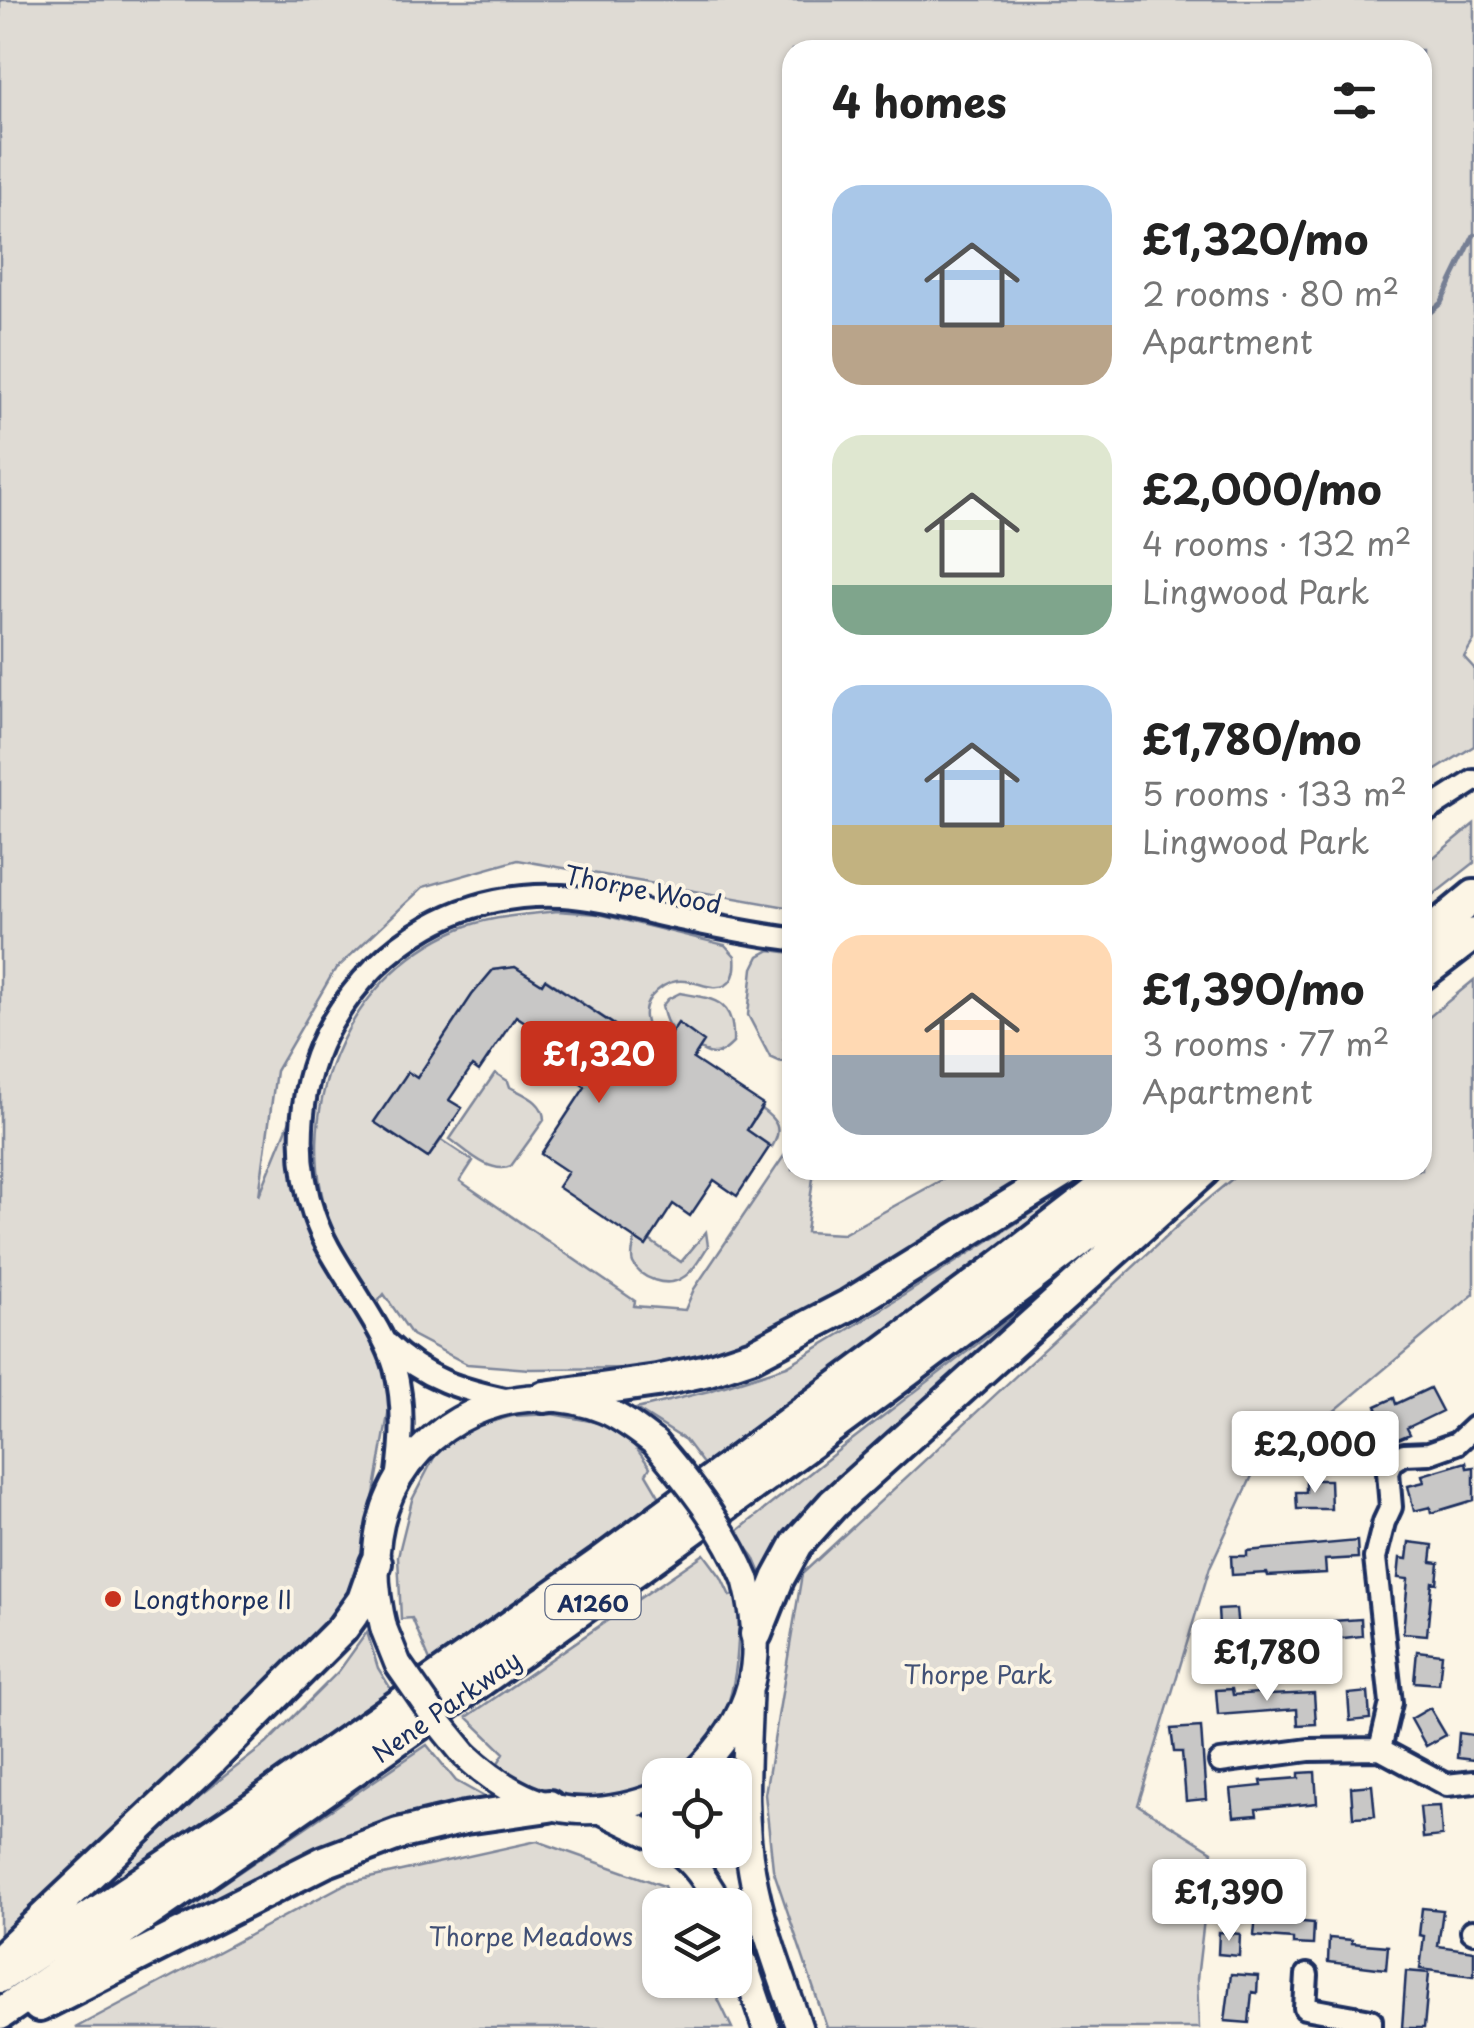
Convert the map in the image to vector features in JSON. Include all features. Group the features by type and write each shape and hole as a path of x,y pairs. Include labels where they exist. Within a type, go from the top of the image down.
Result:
{"highway":[{"path":"1432,931 1474,896"},
{"path":"1432,966 1474,934"},
{"path":"544,1398 708,1370 754,1355 849,1305 1051,1180"},
{"name":"Nene Parkway","path":"0,1977 250,1810 600,1563 1111,1180"},
{"name":"Nene Parkway","path":"0,2014 266,1833 615,1587 1014,1292 1158,1180"},
{"path":"756,1634 796,1544 833,1504 1193,1180"},
{"path":"0,1959 214,1758 342,1630 362,1600 376,1563"},
{"path":"0,2025 324,1862 398,1834 465,1818 549,1806"}],"main road":[{"path":"642,1802 602,1811 575,1811 518,1795 489,1778 465,1755 398,1664 376,1596 378,1535 385,1508 396,1483 426,1444 476,1411 510,1400 544,1398 574,1401 631,1424 682,1474 733,1549 746,1580 756,1634 749,1693 746,1811 751,1869 762,1917 800,2028"},
{"path":"711,1758 736,1724 749,1693"},
{"path":"602,1811 642,1830"},
{"path":"752,1987 766,2028"}],"street":[{"path":"1432,808 1474,781"},
{"name":"Thorpe Wood","path":"396,1483 402,1439 394,1368 382,1339 326,1244 304,1176 305,1101 326,1032 344,1001 390,951 434,923 460,911 528,896 600,902 782,939"},
{"name":"Thorpe Wood","path":"382,1339 404,1360 429,1375 464,1390 510,1400"},
{"path":"1380,1749 1391,1703 1375,1558 1391,1507 1388,1472 1392,1462 1404,1454 1428,1453 1456,1443 1474,1427"},
{"path":"1220,1762 1309,1750 1380,1749 1447,1786 1474,1782"},
{"path":"1307,1975 1305,2008 1371,2020 1371,2028"}],"green space":[{"path":"0,0 1474,0 1474,640 1464,657 1474,668 1474,746 1432,772 1432,40 782,40 782,906 518,860 423,887 334,971 276,1071 259,1196 293,1113 293,1188 387,1368 389,1409 362,1563 335,1624 0,1937"},
{"path":"1474,824 1474,863 1432,896 1432,859"},
{"path":"557,911 599,914 725,945 735,956 734,976 726,985 672,982 651,997 645,1008 645,1020 653,1042 649,1040 644,1049 640,1042 546,979 542,984 515,967 493,970 417,1078 408,1073 375,1122 428,1158 441,1140 473,1161 460,1181 635,1301 634,1306 685,1310 694,1289 782,1159 782,1180 813,1180 806,1232 843,1234 942,1180 1019,1180 859,1283 770,1335 727,1351 642,1368 530,1369 467,1364 412,1335 384,1294 376,1304 333,1231 320,1187 317,1142 322,1098 336,1055 356,1016 384,981 419,951 459,929 507,917"},
{"path":"770,950 782,952 781,1062 770,1057 748,1015 753,968 759,956"},
{"name":"Thorpe Park","path":"1474,980 1474,1294 1332,1413 1269,1439 1210,1567 1138,1805 1212,1851 1197,1979 1199,2028 827,2028 773,1869 765,1794 802,1574 1231,1180 1432,1180 1432,1015"},
{"path":"680,993 720,1004 730,1018 733,1043 722,1052 709,1053 674,1031 662,1006"},
{"path":"495,1073 537,1103 544,1120 511,1166 503,1168 479,1160 450,1139"},
{"path":"761,1109 777,1125 772,1147 747,1130"},
{"path":"1083,1180 1103,1180 707,1469 685,1440 636,1409 787,1366"},
{"path":"706,1232 708,1246 690,1272 676,1281 648,1277 633,1263 635,1239 645,1245 649,1240 681,1262"},
{"path":"1092,1256 912,1425 768,1590 754,1557 735,1533"},
{"path":"552,1414 601,1423 633,1444 650,1467 646,1474 662,1501 433,1668 412,1618 401,1619 398,1556 412,1500 439,1448 473,1427 512,1416"},
{"path":"704,1554 730,1596 739,1593 735,1672 719,1727 698,1758 642,1758 642,1794 593,1802 533,1786 498,1763 504,1753 467,1717"},
{"path":"367,1632 378,1668 394,1694 29,1951 200,1795 266,1744 339,1671"},
{"path":"427,1745 456,1781 497,1804 139,1940"},
{"name":"Thorpe Meadows","path":"537,1841 664,1886 642,1888 642,1998 718,1998 732,2028 75,2028 347,1883"}],"building":[{"path":"515,967 542,984 545,979 646,1046 650,1040 661,1048 678,1023 704,1042 693,1059 763,1105 747,1130 770,1146 737,1196 714,1180 690,1216 673,1204 646,1246 558,1187 568,1172 541,1154 585,1087 581,1084 592,1067 516,1016 479,1071 472,1066 449,1100 462,1108 428,1158 374,1122 408,1072 417,1078 493,970"},
{"path":"1430,1388 1442,1411 1407,1428 1410,1434 1391,1442 1389,1436 1374,1443 1364,1420 1379,1413 1376,1406 1394,1398 1396,1404"},
{"path":"1345,1439 1346,1467 1326,1467 1326,1440"},
{"path":"1466,1462 1467,1468 1474,1467 1474,1500 1431,1513 1430,1507 1414,1511 1408,1486 1424,1482 1422,1475"},
{"path":"1306,1480 1330,1480 1331,1509 1297,1509 1296,1492 1306,1492"},
{"path":"1357,1541 1358,1558 1325,1560 1326,1573 1232,1575 1231,1556 1247,1556 1247,1551"},
{"path":"1409,1542 1433,1545 1431,1562 1439,1563 1437,1583 1432,1582 1427,1635 1403,1633 1408,1579 1398,1578 1400,1558 1407,1559"},
{"path":"1236,1609 1239,1639 1220,1641 1218,1610"},
{"path":"1361,1619 1362,1636 1334,1639 1333,1621"},
{"path":"1323,1628 1325,1652 1271,1658 1269,1640 1305,1637 1304,1629"},
{"path":"1417,1651 1442,1654 1439,1684 1414,1682"},
{"path":"1232,1689 1233,1695 1314,1693 1316,1724 1298,1725 1297,1709 1218,1715 1216,1690"},
{"path":"1368,1692 1370,1719 1350,1721 1348,1694"},
{"path":"1430,1708 1446,1735 1426,1746 1411,1719"},
{"path":"1201,1727 1206,1799 1186,1801 1182,1752 1174,1752 1171,1729"},
{"path":"1459,1733 1474,1735 1474,1760 1457,1758"},
{"path":"1315,1772 1317,1803 1256,1809 1257,1815 1234,1817 1231,1789 1262,1786 1261,1781 1299,1778 1299,1773"},
{"path":"1372,1785 1375,1816 1353,1817 1351,1787"},
{"path":"1440,1806 1442,1836 1423,1838 1420,1807"},
{"path":"1422,1908 1443,1910 1438,1946 1474,1951 1474,1976 1420,1969"},
{"path":"1256,1915 1314,1923 1313,1945 1254,1936"},
{"path":"1219,1932 1240,1934 1239,1956 1218,1954"},
{"path":"1329,1938 1388,1946 1386,1969 1328,1962"},
{"path":"1406,1971 1429,1973 1424,2028 1402,2028"},
{"path":"1231,1974 1258,1976 1249,2023 1225,2021"}],"waterway":[{"path":"1432,311 1441,303 1474,235"}],"place":[{"name":"Longthorpe II","path":"113,1599"}]}
